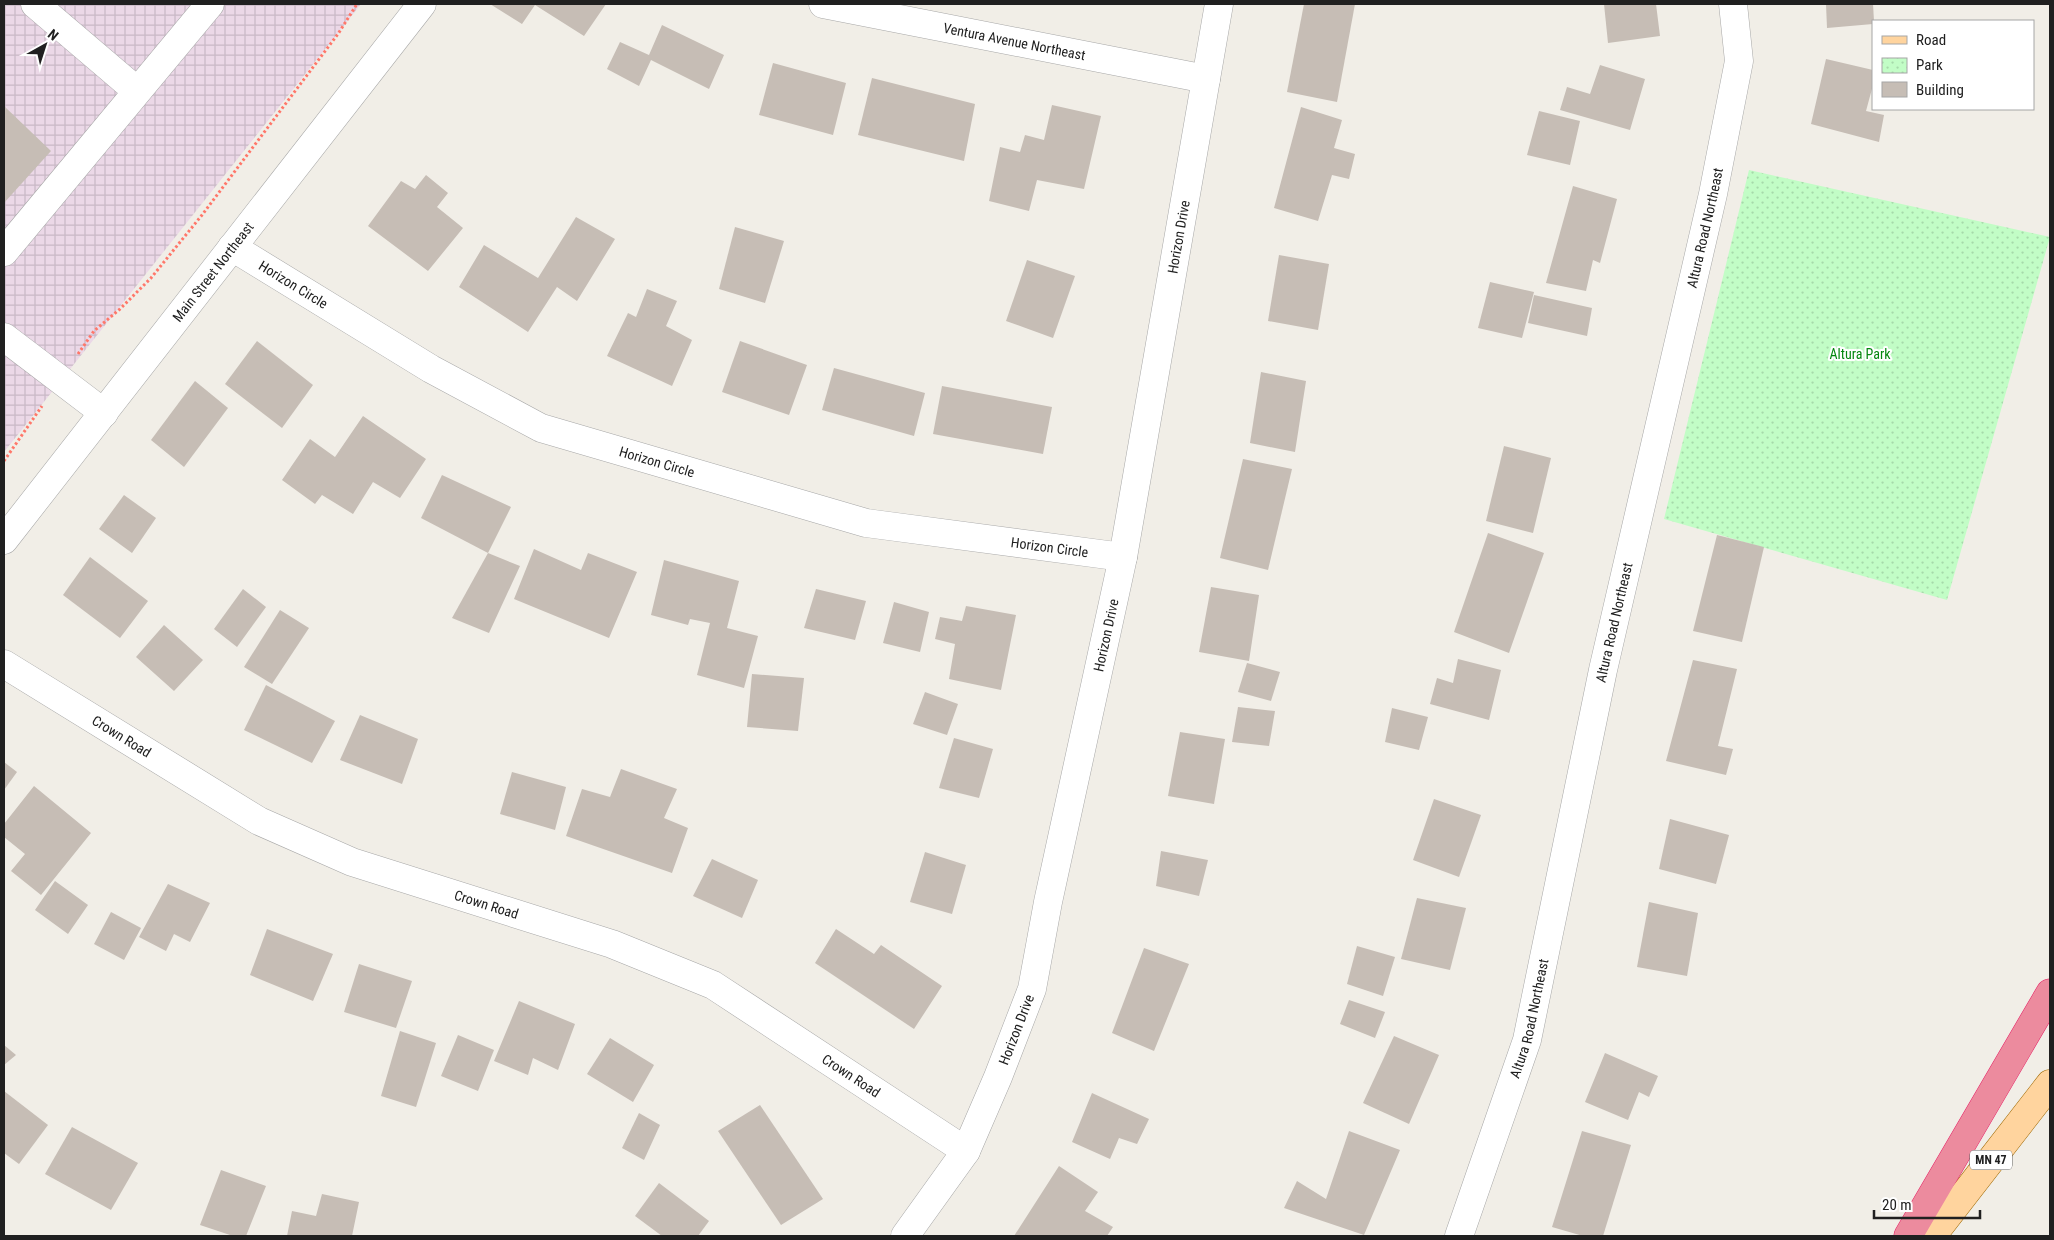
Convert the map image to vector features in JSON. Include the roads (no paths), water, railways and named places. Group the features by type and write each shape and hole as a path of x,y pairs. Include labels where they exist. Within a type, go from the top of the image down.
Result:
{"highway":[{"path":"1908,1236 2050,993"}],"main road":[{"name":"MN 47","path":"1932,1236 2050,1084"}],"street":[{"path":"34,4 137,91"},
{"path":"4,252 210,4"},
{"name":"Main Street Northeast","path":"4,540 422,4"},
{"name":"Ventura Avenue Northeast","path":"823,4 1206,79"},
{"name":"Horizon Drive","path":"905,1236 966,1151 998,1077 1032,989 1048,902 1123,557 1218,4"},
{"name":"Altura Road Northeast","path":"1459,1236 1527,1040 1603,670 1713,194 1739,61 1733,4"},
{"name":"Horizon Circle","path":"232,247 431,369 541,428 866,523 1123,557"},
{"path":"4,337 104,413"},
{"name":"Crown Road","path":"4,664 259,821 352,862 612,944 713,985 966,1151"}],"park label":[{"name":"Altura Park","path":"1860,354"}]}
